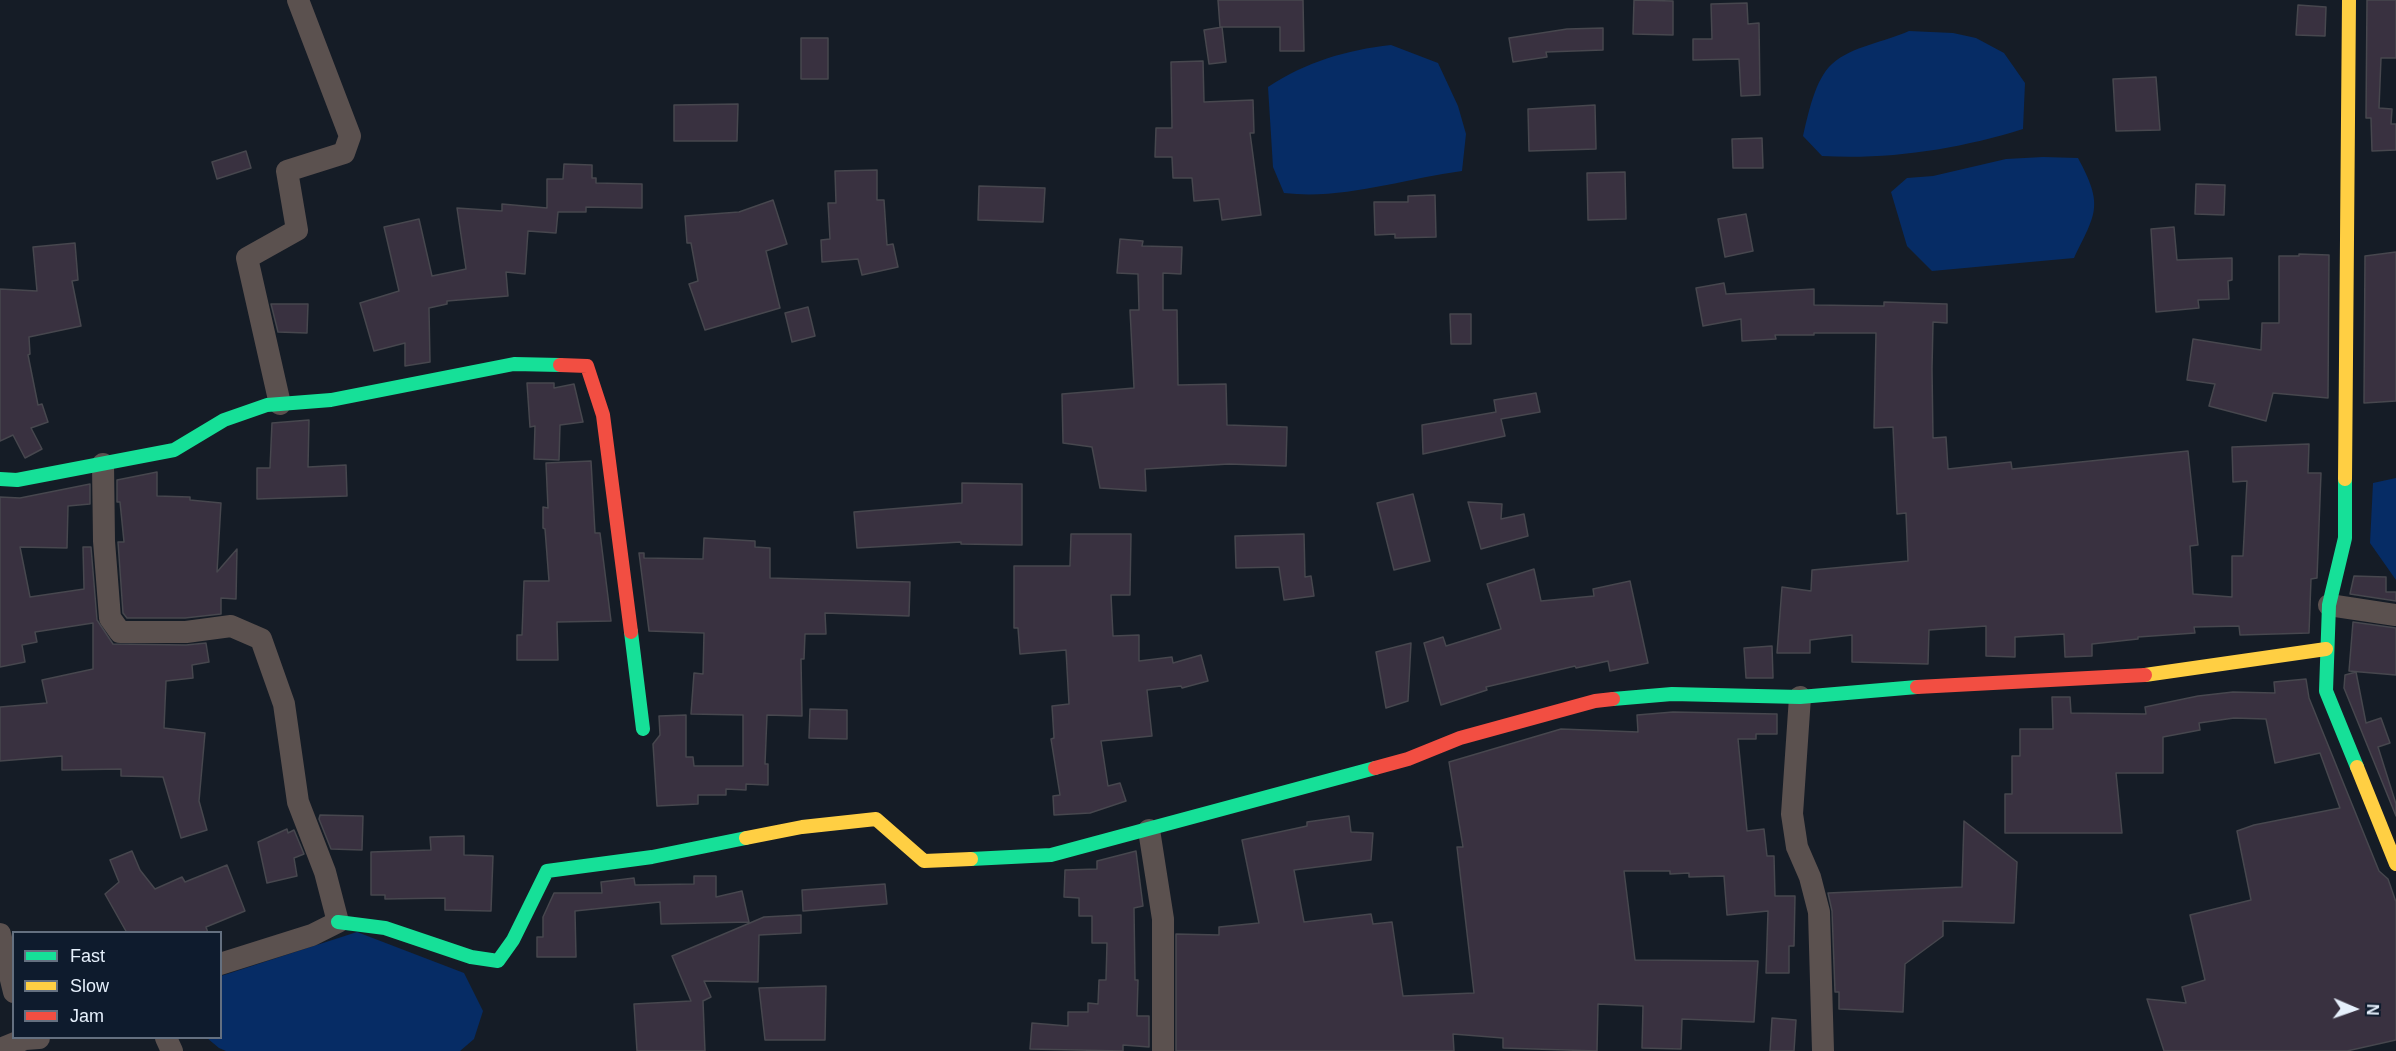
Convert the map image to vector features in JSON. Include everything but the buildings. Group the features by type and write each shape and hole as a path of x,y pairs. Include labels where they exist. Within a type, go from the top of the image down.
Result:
{"street":[{"path":"280,404 247,258 297,230 287,171 344,153 351,136 298,0"},
{"path":"2349,0 2345,538 2329,605 2325,649 2326,691 2396,864"},
{"path":"0,479 16,480 174,450 224,420 267,405 331,400 514,364 587,366 603,415 644,729"},
{"path":"103,464 104,541 110,618 120,632 186,632 231,626 261,639 284,704 298,802 325,872 338,922"},
{"path":"2329,605 2396,615"},
{"path":"222,963 312,935 338,922 385,928 471,957 498,961 509,949 537,886 547,871 567,866 652,857 802,826 876,819 924,861 1051,855 1408,759 1460,738 1595,701 1672,694 1800,697 1972,682 2130,677 2325,649"},
{"path":"1800,697 1792,814 1797,847 1810,877 1819,912 1823,1051"},
{"path":"1149,830 1162,919 1163,1051"},
{"path":"0,934 12,984"},
{"path":"0,1049 26,1039"}],"water":[{"path":"1909,31 1953,33 1976,38 2004,53 2025,83 2023,129 1924,152 1873,156 1822,156 1803,136 1813,98 1826,71 1832,64 1849,53"},
{"path":"1391,45 1438,63 1458,106 1466,134 1462,171 1329,194 1284,193 1273,167 1268,87 1282,78 1327,58"},
{"path":"2078,158 2091,188 2094,199 2092,219 2074,258 1932,271 1907,246 1891,192 1907,178 1933,176 2006,159"},
{"path":"2396,478 2396,580 2370,543 2373,483"},
{"path":"357,932 464,973 483,1011 474,1039 460,1051 226,1051 208,1039 222,1039 222,976"}],"traffic: fast":[{"path":"0,479 17,480 174,450 224,420 267,405 331,400 514,364 560,365"},
{"path":"2345,479 2345,538 2329,605 2326,691 2357,767"},
{"path":"631,632 643,729"},
{"path":"1613,699 1672,694 1800,697 1917,687"},
{"path":"971,859 1051,855 1375,768"},
{"path":"338,922 385,928 471,957 498,961 513,940 547,871 652,857 746,838"}],"traffic: slow":[{"path":"2345,479 2349,0"},
{"path":"2145,675 2326,649"},
{"path":"2357,767 2396,864"},
{"path":"746,838 802,827 876,819 924,861 971,859"}],"traffic: jam":[{"path":"560,365 587,366 603,415 631,632"},
{"path":"1917,687 2145,675"},
{"path":"1375,768 1408,759 1460,738 1595,701 1613,699"}]}
